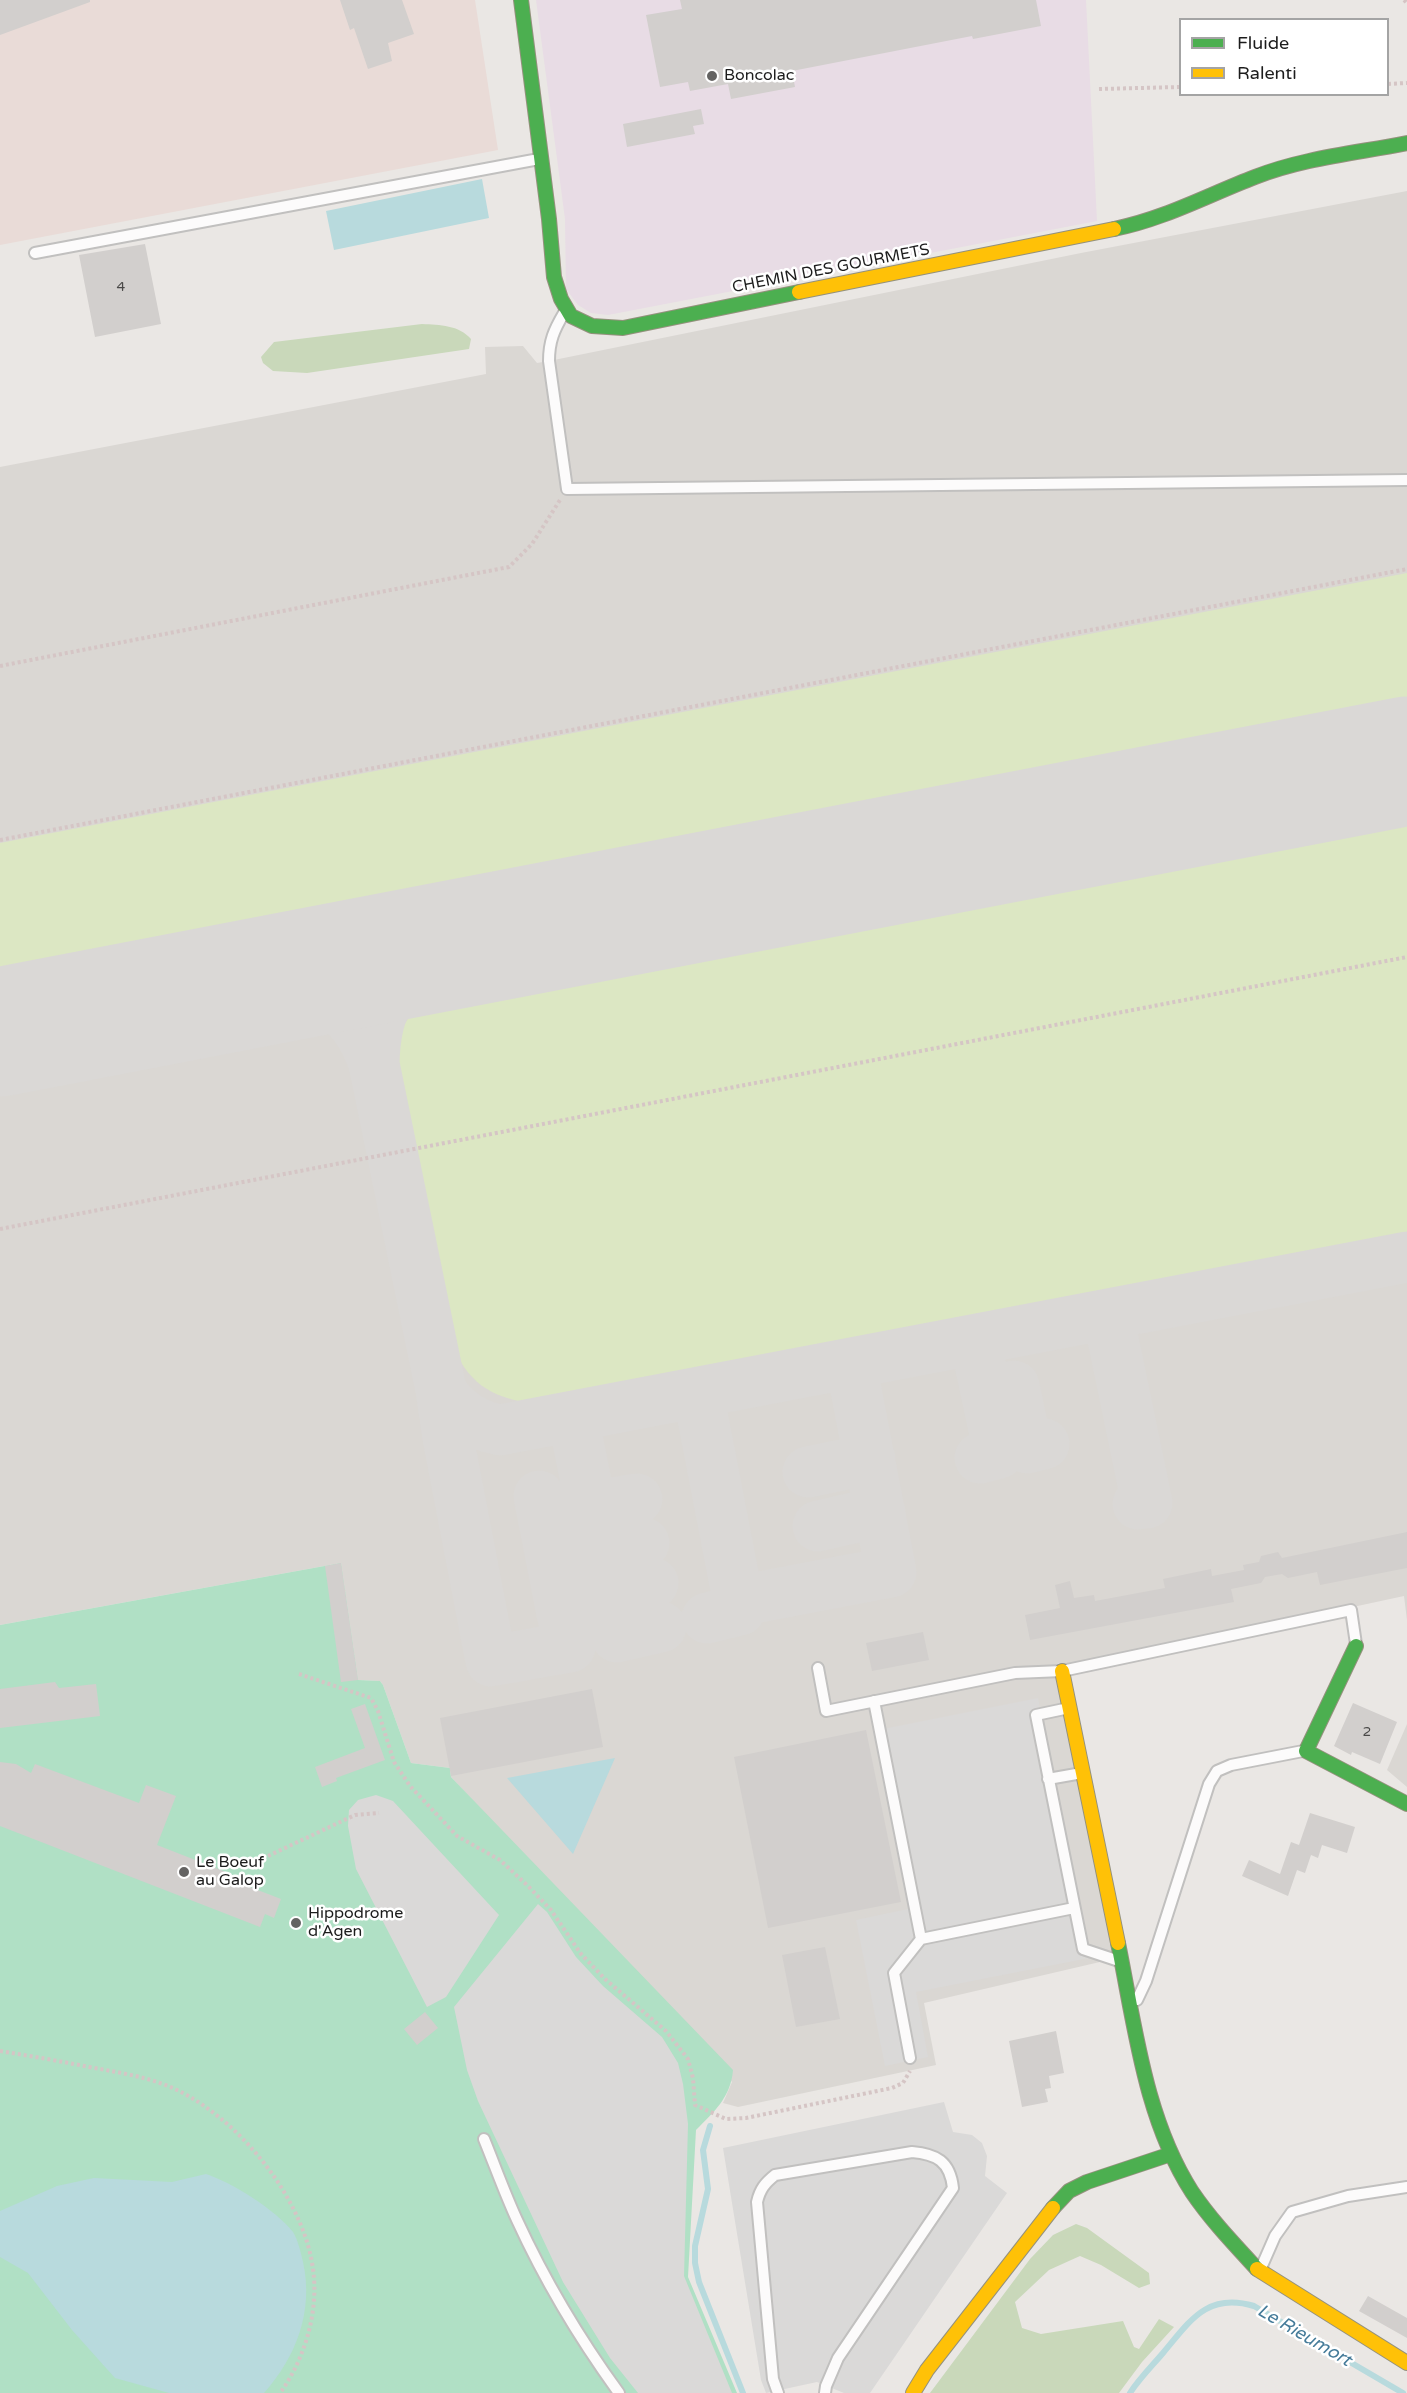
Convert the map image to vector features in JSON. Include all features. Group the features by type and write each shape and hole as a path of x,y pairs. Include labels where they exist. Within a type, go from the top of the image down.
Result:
{"street":[{"path":"521,0 556,288 566,310"},
{"name":"CHEMIN DES GOURMETS","path":"566,310 580,322 597,329 623,328 1139,224 1186,207 1257,176 1305,163 1407,143"},
{"path":"1356,1646 1306,1750 1407,1804"},
{"path":"1062,1671 1152,2103 1171,2154 1191,2190 1212,2220 1260,2272 1407,2363"},
{"path":"913,2393 948,2342 1047,2214 1069,2191 1088,2182 1171,2154"}],"lane":[{"path":"35,253 542,159"},
{"path":"566,310 553,330 549,344 549,362 567,489 1407,480"},
{"path":"818,1668 826,1711 1015,1673 1062,1671 1351,1610 1356,1646"},
{"path":"874,1701 921,1939"},
{"path":"1070,1708 1036,1715 1048,1779 1083,1949 1121,1962"},
{"path":"1132,2011 1146,1981 1209,1784 1217,1771 1231,1765 1306,1750"},
{"path":"1048,1779 1083,1773"},
{"path":"910,2058 894,1973 921,1939 1074,1908"},
{"path":"484,2139 516,2218 553,2292 588,2350 619,2393"},
{"path":"778,2393 772,2367 757,2202 759,2192 766,2181 775,2175 912,2152 931,2154 943,2162 952,2177 953,2188 838,2358 825,2393"},
{"path":"1260,2272 1275,2236 1292,2212 1348,2196 1407,2187"}],"path":[{"path":"1389,84 1407,83"},
{"path":"1099,89 1179,87"},
{"path":"0,666 508,567 532,544 567,489"},
{"path":"0,840 1407,569"},
{"path":"0,1229 1407,957"},
{"path":"299,1674 371,1698 378,1711 394,1762 410,1786 457,1836 500,1860 528,1886 551,1910 581,1953 605,1979 666,2031 692,2069 696,2105 726,2119 746,2118 892,2088 903,2083 908,2077 910,2058"},
{"path":"268,1856 355,1815 379,1813"},
{"path":"0,2051 146,2077 182,2093 215,2113 250,2147 289,2202 305,2234 313,2269 314,2305 306,2340 294,2374 280,2393"}],"shaded area":[{"path":"0,0 475,0 498,150 0,245"},
{"path":"536,0 1086,0 1097,221 608,315 591,313 578,305 566,289 565,219"},
{"path":"1407,191 1407,1620 1404,1596 1060,1670 1117,1958 924,2003 936,2065 738,2107 723,2103 732,2082 451,1777 450,1768 411,1763 383,1685 380,1681 358,1680 341,1563 0,1625 0,467 486,374 485,347 523,346 537,363 549,361 1081,253"},
{"path":"1038,1698 1089,1958 916,1992 928,2057 885,2066 856,1920 908,1909 873,1731"},
{"path":"1407,1724 1407,1787 1387,1770"},
{"path":"376,1795 393,1801 499,1915 446,1997 427,2007 356,1869 348,1826 349,1810 358,1800"},
{"path":"538,1904 547,1912 576,1957 603,1986 662,2037 678,2063 688,2124 684,2276 732,2393 638,2393 610,2358 563,2282 478,2101 467,2070 454,2007"},
{"path":"944,2102 953,2132 972,2135 982,2143 987,2156 985,2176 1007,2193 870,2393 844,2393 817,2382 766,2393 761,2380 723,2148"}],"green space":[{"path":"422,324 449,327 461,331 471,339 469,349 307,373 273,371 263,363 261,357 274,342"},
{"path":"1407,573 1407,719 0,988 0,843"},
{"path":"1407,806 1407,1236 535,1404 492,1392 472,1377 456,1354 449,1339 397,1067 399,1043 406,1022 420,1004 429,997 440,991"},
{"name":"Hippodrome d'Agen","path":"341,1563 358,1680 380,1681 383,1685 411,1763 450,1768 451,1777 733,2070 732,2080 725,2096 696,2130 688,2277 737,2393 0,2393 0,1625"},
{"path":"1076,2224 1087,2228 1149,2273 1150,2284 1139,2288 1101,2265 1080,2256 1049,2270 1015,2302 1022,2328 1041,2334 1123,2321 1134,2347 1139,2349 1159,2319 1174,2327 1142,2362 1119,2393 930,2393 1030,2259 1053,2235"}],"water":[{"path":"482,179 489,218 334,250 326,211"},
{"path":"615,1758 573,1854 507,1778"},
{"path":"206,2174 240,2190 276,2215 293,2232 303,2262 306,2298 300,2332 285,2364 264,2393 169,2393 115,2378 72,2330 28,2273 0,2257 0,2211 57,2186 94,2178 172,2182"}],"building":[{"path":"0,0 90,0 90,2 0,35"},
{"path":"340,0 402,0 414,34 388,43 392,61 368,69 354,28 350,30"},
{"name":"Boncolac","path":"680,0 1036,0 1041,26 973,39 972,36 792,71 795,87 731,99 728,84 690,91 688,82 660,87 646,15 682,9"},
{"path":"701,109 704,124 693,126 695,134 627,147 623,124"},
{"path":"145,244 161,324 95,337 79,255"},
{"path":"1407,1532 1407,1568 1320,1585 1317,1572 1288,1578 1282,1574 1265,1577 1261,1583 1231,1589 1234,1602 1030,1640 1025,1615 1060,1608 1055,1585 1070,1581 1074,1598 1094,1595 1095,1601 1165,1588 1163,1579 1211,1569 1212,1576 1244,1570 1243,1565 1259,1562 1261,1556 1278,1552 1282,1558"},
{"path":"341,1563 358,1680 341,1682 325,1566"},
{"path":"923,1632 929,1660 872,1671 866,1643"},
{"path":"55,1682 59,1688 96,1684 100,1716 0,1728 0,1689"},
{"path":"592,1689 603,1747 451,1776 440,1718"},
{"path":"1353,1703 1397,1722 1380,1764 1352,1752 1351,1755 1334,1746"},
{"path":"365,1704 385,1760 336,1778 337,1781 322,1787 315,1767 365,1748 351,1709"},
{"path":"866,1730 901,1902 768,1928 734,1757"},
{"path":"0,1762 16,1764 31,1773 35,1764 139,1803 146,1785 176,1796 157,1845 226,1872 224,1877 281,1899 274,1918 265,1914 260,1927 0,1826"},
{"path":"1310,1813 1355,1827 1347,1853 1322,1845 1318,1858 1311,1855 1305,1873 1297,1870 1288,1896 1242,1876 1249,1860 1280,1874 1291,1842 1299,1845"},
{"path":"825,1947 840,2019 796,2027 782,1955"},
{"path":"425,2012 438,2028 417,2045 404,2029"},
{"path":"1056,2031 1064,2073 1049,2076 1051,2088 1045,2089 1048,2102 1022,2107 1009,2041"},
{"path":"1368,2296 1407,2318 1407,2338 1359,2311"}],"waterway":[{"name":"Le Rieumort","path":"710,2126 703,2150 708,2189 695,2246 695,2263 699,2282 743,2393"},
{"name":"Le Rieumort","path":"1130,2393 1191,2320 1212,2306 1224,2303 1254,2306 1403,2393"}],"taxiway":[{"path":"452,944 403,978 393,991 379,1022 374,1064 441,1390 448,1438 491,1661 570,1647 539,1496"},
{"path":"249,984 292,988 311,993 327,1001 342,1011 354,1025 365,1042 374,1064"},
{"path":"441,1390 452,1405 466,1417 500,1430 1407,1257"},
{"path":"1108,1315 1147,1503 1138,1504"},
{"path":"975,1341 999,1453 980,1458"},
{"path":"738,1601 891,1572 851,1364"},
{"path":"1014,1386 1027,1448 1044,1444"},
{"path":"698,1393 740,1610 707,1618"},
{"path":"573,1417 617,1637 661,1627"},
{"path":"808,1472 870,1459"},
{"path":"590,1507 637,1499"},
{"path":"818,1526 880,1512"},
{"path":"599,1550 644,1543"},
{"path":"608,1592 653,1583"}],"runway":[{"path":"0,1032 1407,761"}],"traffic: fast":[{"path":"521,0 549,219 554,277 561,299 571,316 592,326 623,328 799,292"},
{"path":"1114,229 1168,213 1273,170 1407,143"},
{"path":"1356,1646 1306,1751 1407,1804"},
{"path":"1118,1943 1136,2039 1152,2103 1163,2134 1192,2192 1257,2269"},
{"path":"1053,2208 1069,2191 1087,2182 1171,2154"}],"traffic: slow":[{"path":"799,292 1114,229"},
{"path":"1062,1671 1118,1943"},
{"path":"913,2393 927,2370 1053,2208"},
{"path":"1257,2269 1407,2363"}],"place":[{"name":"Boncolac","path":"712,76"},
{"name":"Le Boeuf au Galop","path":"184,1872"},
{"name":"Hippodrome d'Agen","path":"296,1923"}]}
